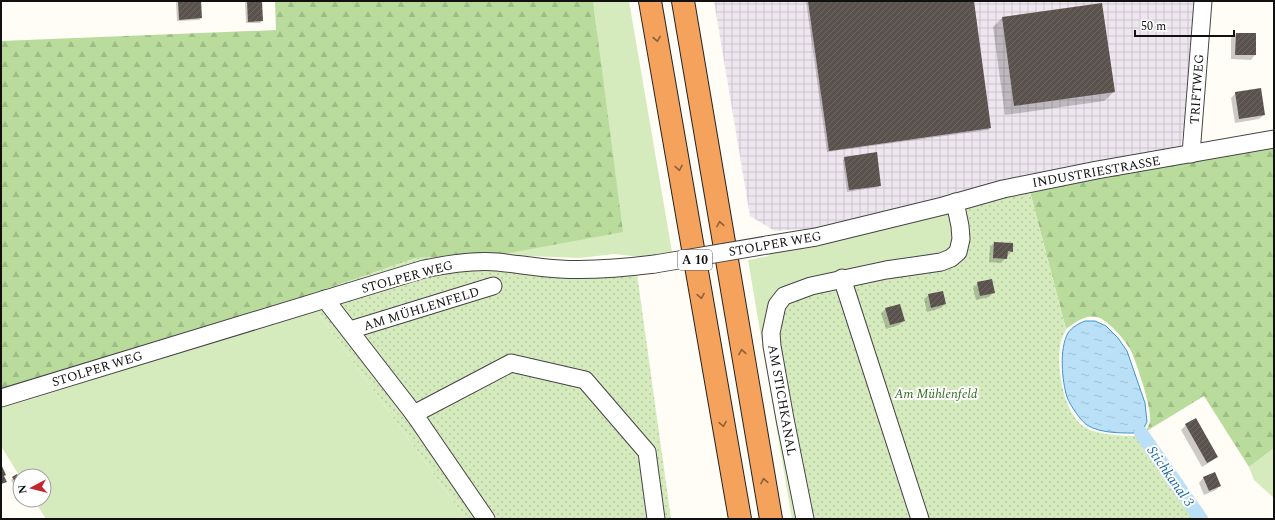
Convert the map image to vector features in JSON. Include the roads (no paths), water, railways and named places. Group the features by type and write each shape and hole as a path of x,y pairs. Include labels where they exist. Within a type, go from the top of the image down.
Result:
{"highway":[{"name":"A 10","path":"650,1 740,519"},
{"name":"A 10","path":"683,1 771,519"}],"street":[{"name":"TRIFTWEG","path":"1191,154 1203,1"},
{"name":"INDUSTRIESTRASSE","path":"919,212 1003,189 1049,179 1274,139"},
{"name":"AM STICHKANAL","path":"805,519 772,346 771,333 777,305 784,296 811,286 842,278 941,262 951,258 958,252 961,239 955,202"},
{"name":"STOLPER WEG","path":"1,398 424,269 446,264 462,262 496,262 543,268 585,270 620,268 655,264 816,237 919,212"},
{"path":"842,278 920,519"},
{"name":"AM MÜHLENFELD","path":"350,330 493,286"},
{"name":"AM MÜHLENFELD","path":"325,299 414,414 486,519"},
{"path":"414,414 511,363 586,380 647,452 656,519"}],"water":[{"path":"1085,321 1095,321 1106,326 1118,338 1127,351 1145,403 1147,422 1141,433 1113,432 1093,428 1081,420 1068,400 1065,390 1062,365 1063,348 1068,333 1075,326"}],"waterway":[{"name":"Stichkanal 3","path":"1141,433 1201,519"}],"park label":[{"name":"Am Mühlenfeld","path":"936,393"}]}
